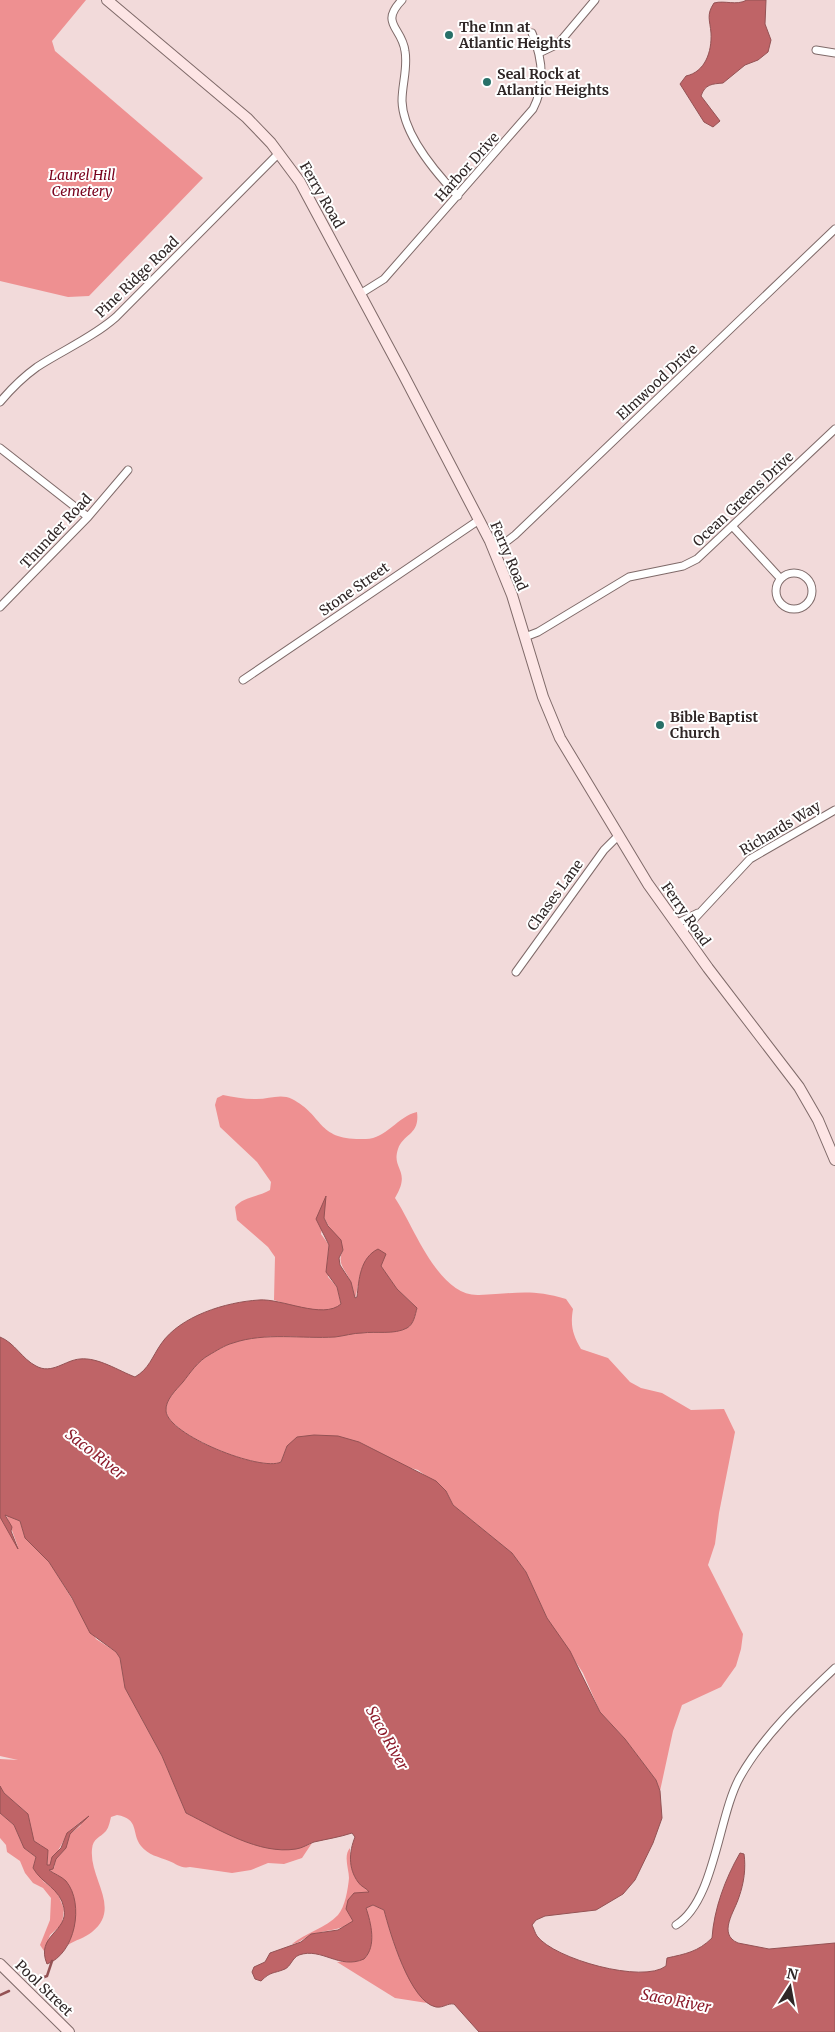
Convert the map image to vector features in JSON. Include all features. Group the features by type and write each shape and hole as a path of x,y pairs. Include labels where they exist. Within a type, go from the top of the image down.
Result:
{"main road":[{"name":"Ferry Road","path":"107,0 222,96 259,131 279,154 303,188 494,551 560,738 618,836 679,928 795,1081 818,1120 835,1160"},
{"name":"Pool Street","path":"0,1964 70,2032"}],"street":[{"path":"402,0 393,10 391,18 406,52 403,111 425,157 458,196"},
{"path":"540,53 558,44 595,0"},
{"name":"Harbor Drive","path":"360,294 384,279 534,109 542,77 540,53 532,32"},
{"path":"816,50 835,54"},
{"name":"Pine Ridge Road","path":"0,402 20,380 103,328 116,317 279,154"},
{"name":"Elmwood Drive","path":"494,551 535,516 835,229"},
{"name":"Ocean Greens Drive","path":"525,636 538,632 629,577 683,566 692,562 733,527 835,429"},
{"path":"0,448 88,517"},
{"name":"Thunder Road","path":"0,607 88,517 128,470"},
{"name":"Stone Street","path":"243,680 479,520"},
{"path":"733,527 780,578"},
{"path":"792,572 805,576 810,583 812,591 807,603 800,608 791,609 780,603 775,591 780,578 792,572"},
{"name":"Richards Way","path":"679,928 692,924 698,913 750,859 835,810"},
{"name":"Chases Lane","path":"516,972 604,850 618,836"},
{"path":"676,1924 690,1914 701,1891 741,1775 796,1706 835,1668"}],"green space":[{"name":"Laurel Hill Cemetery","path":"0,0 86,0 52,41 55,51 203,178 89,296 68,297 0,281"},
{"path":"223,1095 250,1099 287,1097 303,1106 329,1132 350,1139 373,1138 386,1132 410,1114 417,1112 414,1130 398,1149 397,1162 402,1181 395,1198 429,1258 439,1273 451,1285 464,1293 479,1295 532,1293 566,1299 573,1309 573,1330 581,1349 608,1358 630,1382 641,1388 662,1393 691,1410 724,1409 735,1432 719,1513 715,1544 708,1565 743,1634 741,1649 736,1666 721,1687 682,1705 673,1731 660,1791 656,1780 625,1739 600,1712 583,1673 547,1618 526,1572 512,1553 453,1505 446,1491 418,1470 403,1466 359,1442 287,1446 281,1462 270,1464 237,1457 217,1449 182,1430 171,1420 166,1407 171,1395 201,1360 227,1345 258,1338 335,1337 358,1333 402,1330 411,1324 417,1308 397,1289 381,1266 360,1276 355,1299 351,1283 341,1263 343,1250 324,1218 321,1234 329,1245 328,1277 337,1287 341,1305 327,1310 318,1310 274,1300 275,1257 268,1247 237,1220 235,1207 246,1199 270,1190 271,1182 257,1162 220,1127 215,1105 217,1098"},
{"path":"6,1514 20,1521 25,1538 49,1561 96,1639 116,1652 120,1658 125,1688 162,1756 186,1813 231,1835 264,1846 296,1848 312,1843 302,1858 284,1864 268,1863 251,1870 232,1873 179,1866 147,1852 138,1841 134,1827 129,1820 117,1815 111,1817 107,1829 95,1840 92,1849 92,1860 102,1893 104,1913 100,1923 92,1932 68,1945 74,1923 74,1903 66,1885 49,1870 54,1868 56,1859 65,1849 70,1834 80,1826 83,1820 69,1831 50,1865 47,1865 48,1856 41,1845 35,1843 33,1839 28,1814 4,1793 0,1786 0,1759 18,1760 0,1756 0,1517 18,1547"},
{"path":"0,1813 14,1825 24,1848 36,1857 33,1868 44,1882 57,1892 64,1909 62,1924 50,1935 44,1951 40,1945 50,1920 51,1898 43,1888 33,1883 25,1873 20,1861 7,1852 6,1845 0,1838"},
{"path":"350,1848 353,1872 363,1887 369,1890 369,1893 358,1893 347,1911 354,1921 343,1927 315,1934 292,1944 333,1920 340,1912 348,1887 347,1855"},
{"path":"373,1905 384,1910 395,1947 405,1971 427,2003 395,1998 337,1962 359,1961 367,1956 372,1938 366,1908"}],"water":[{"path":"747,0 766,0 765,24 771,40 768,52 758,60 745,65 723,83 712,84 705,89 701,96 720,121 713,127 704,122 680,84 686,76 693,74 703,66 709,54 711,33 709,14 714,3 739,3"},
{"name":"Saco River","path":"326,1196 324,1218 328,1226 341,1240 343,1250 339,1258 340,1265 351,1282 355,1298 357,1297 364,1263 378,1249 386,1254 381,1266 397,1289 417,1308 411,1324 402,1330 391,1332 359,1333 335,1337 258,1338 227,1345 201,1360 172,1395 166,1407 171,1420 198,1440 236,1457 255,1462 270,1464 281,1462 287,1446 297,1437 314,1435 338,1436 359,1442 436,1481 446,1491 453,1505 512,1553 526,1572 547,1618 570,1651 600,1712 625,1739 656,1780 660,1791 662,1818 653,1843 635,1880 623,1894 596,1910 545,1916 536,1920 532,1925 537,1936 546,1945 561,1953 599,1966 639,1972 655,1971 666,1966 667,1958 685,1954 707,1943 712,1938 715,1916 725,1884 740,1853 744,1854 743,1881 729,1922 729,1934 738,1943 769,1949 835,1943 835,2032 479,2032 454,2004 436,2007 427,2002 418,1993 402,1965 384,1910 373,1905 366,1908 370,1920 372,1941 368,1954 364,1959 347,1962 307,1953 297,1956 287,1968 270,1974 261,1981 255,1979 252,1972 254,1967 265,1962 270,1953 301,1942 311,1934 338,1930 353,1921 346,1909 348,1900 354,1893 369,1892 359,1884 352,1871 350,1860 355,1837 352,1833 314,1842 301,1848 282,1850 268,1848 239,1839 186,1813 162,1756 125,1688 120,1658 116,1652 90,1633 72,1598 49,1562 25,1538 20,1521 5,1515 12,1527 11,1531 18,1549 0,1517 0,1337 10,1343 31,1363 42,1368 53,1368 74,1360 87,1359 101,1362 135,1377 147,1366 169,1334 192,1318 218,1307 246,1301 268,1300 313,1309 324,1310 333,1308 341,1304 337,1287 326,1272 329,1245 316,1219"},
{"path":"0,1786 4,1793 28,1814 34,1841 48,1850 47,1865 50,1865 52,1857 61,1848 67,1833 89,1816 70,1834 66,1848 56,1859 53,1869 49,1870 66,1881 72,1891 76,1915 70,1939 64,1950 57,1959 47,1964 44,1954 45,1946 62,1923 64,1908 59,1896 33,1868 36,1857 24,1848 14,1825 0,1813"}],"waterway":[{"path":"33,1981 47,1976 52,1961"},
{"path":"0,1995 9,1991"}],"place":[{"name":"The Inn at Atlantic Heights","path":"449,35"},
{"name":"Seal Rock at Atlantic Heights","path":"487,82"},
{"name":"Bible Baptist Church","path":"660,725"}]}
